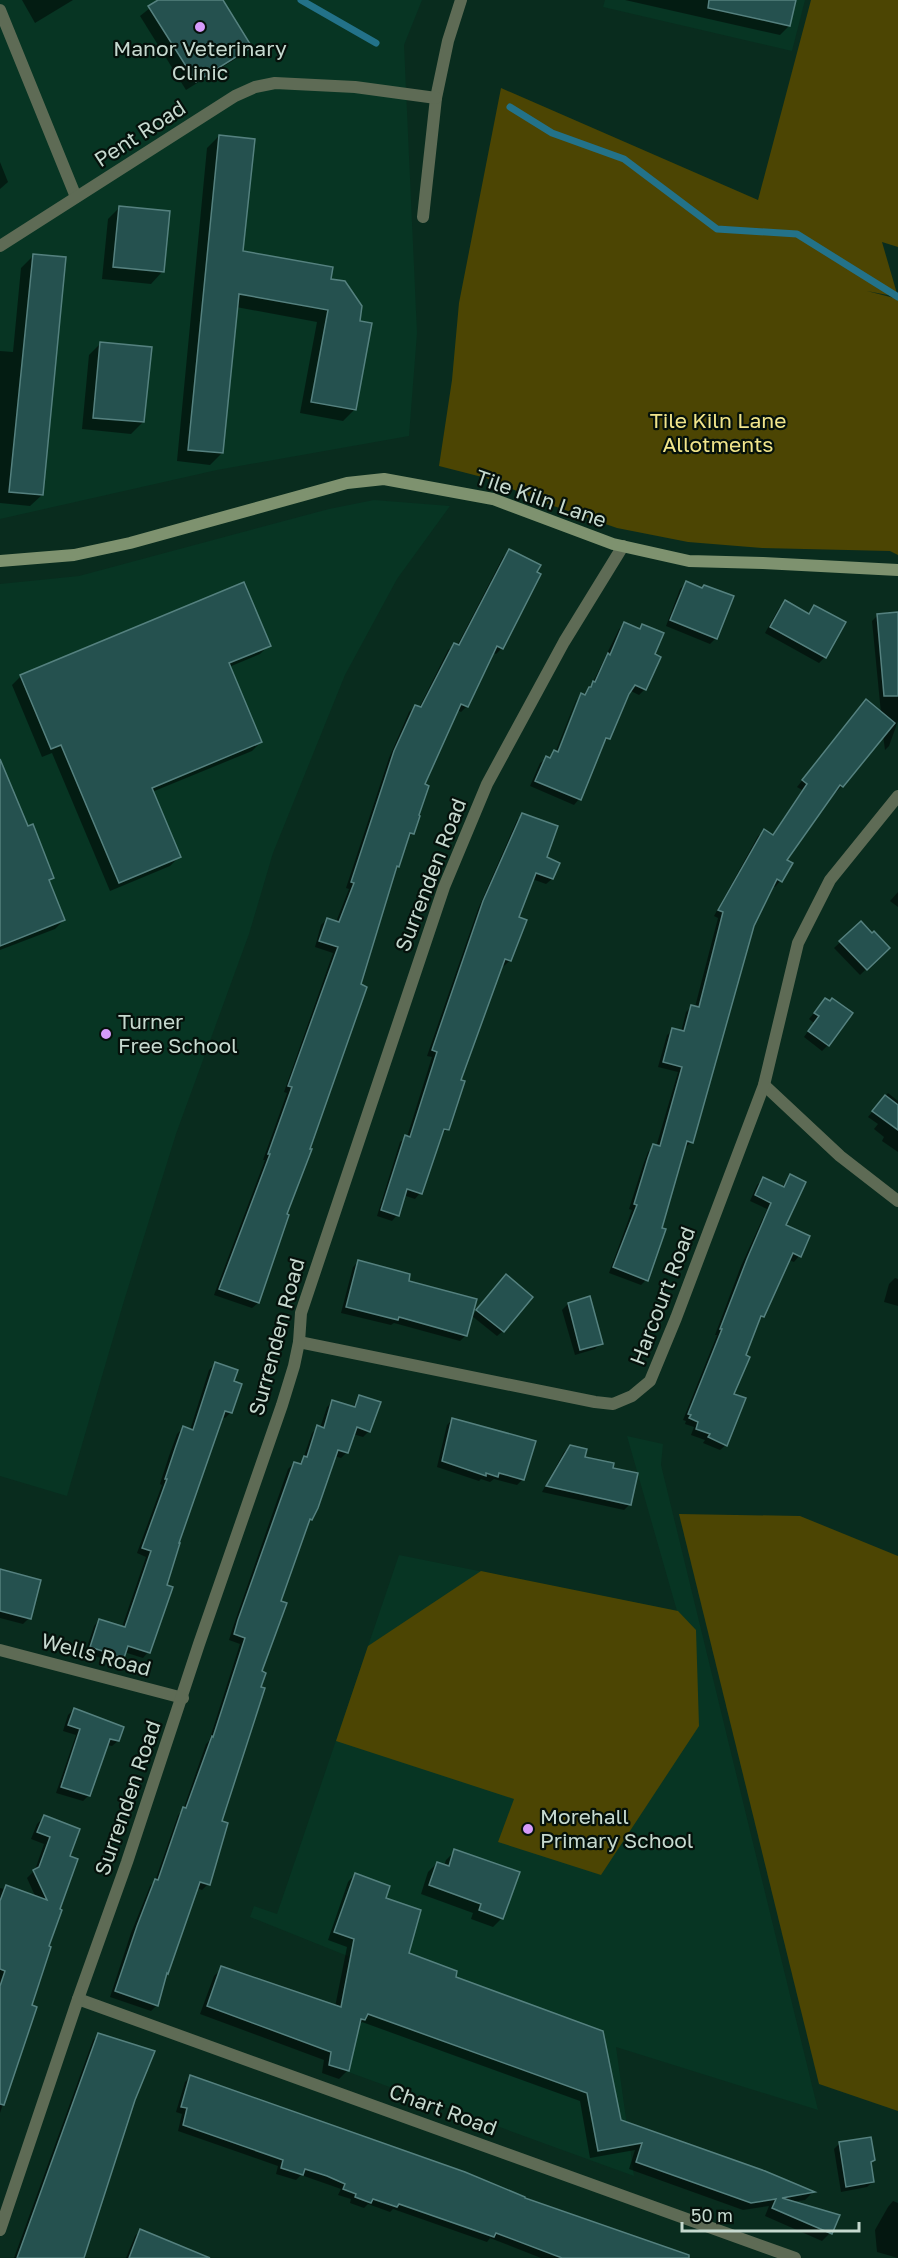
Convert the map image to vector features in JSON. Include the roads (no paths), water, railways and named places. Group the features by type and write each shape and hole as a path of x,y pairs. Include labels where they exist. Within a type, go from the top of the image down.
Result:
{"street":[{"path":"423,217 436,98 448,41 461,0"},
{"name":"Pent Road","path":"0,10 76,197"},
{"name":"Pent Road","path":"0,246 235,96 255,87 275,83 344,87 436,98"},
{"name":"Tile Kiln Lane","path":"0,561 74,555 130,543 347,483 384,479 493,499 623,546 688,561 763,562 898,570"},
{"name":"Surrenden Road","path":"0,2230 282,1405 299,1342 301,1313 444,887 488,784 559,650 623,546"},
{"name":"Harcourt Road","path":"299,1342 595,1402 613,1404 632,1396 650,1381 764,1085 798,943 830,880 898,796"},
{"path":"764,1085 840,1156 898,1201"},
{"name":"Wells Road","path":"0,1650 183,1698"},
{"name":"Chart Road","path":"78,1999 795,2258"}],"waterway":[{"path":"301,0 376,43"},
{"path":"510,107 552,133 624,159 717,229 797,234 898,297"}],"place":[{"name":"Manor Veterinary Clinic","path":"200,27"},
{"name":"Turner Free School","path":"106,1034"},
{"name":"Morehall Primary School","path":"528,1829"}],"park label":[{"name":"Tile Kiln Lane Allotments","path":"718,433"}]}
